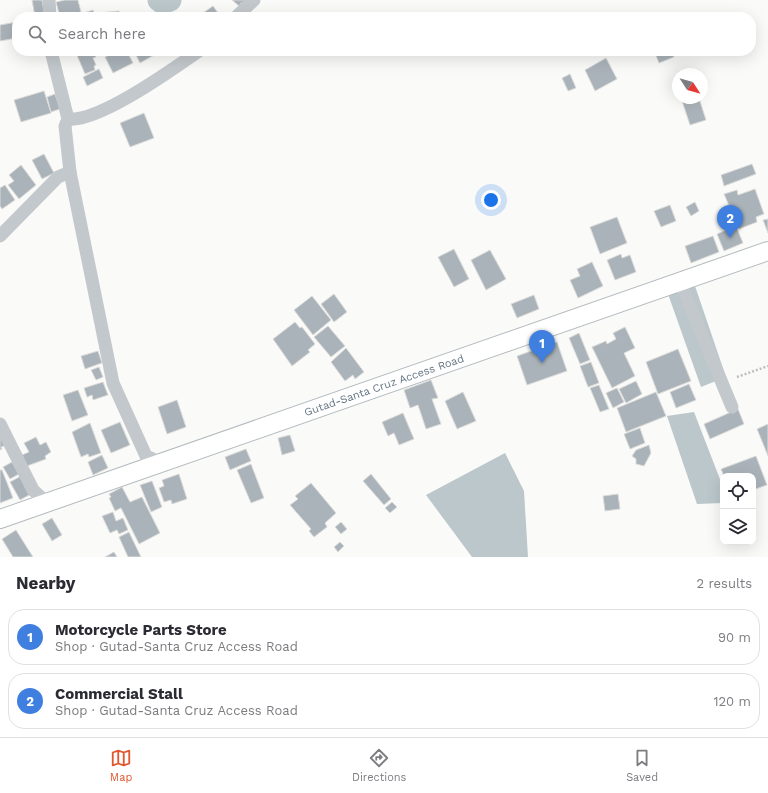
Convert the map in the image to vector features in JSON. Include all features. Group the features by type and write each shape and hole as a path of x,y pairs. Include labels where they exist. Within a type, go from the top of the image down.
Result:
{"main road":[{"name":"Gutad-Santa Cruz Access Road","path":"0,519 768,251"}],"street":[{"path":"49,0 50,12"},
{"path":"241,12 254,0"},
{"path":"52,56 68,119 65,126 70,172 113,383 146,456 161,463"},
{"path":"68,119 75,120 92,114 140,91 191,56"},
{"path":"0,236 58,178 70,172"},
{"path":"680,282 732,407"},
{"path":"0,424 33,490 47,503"}],"path":[{"path":"737,377 768,366"}],"shaded area":[{"path":"695,286 726,377 701,387 668,294"},
{"path":"694,412 720,479 720,503 697,504 667,416"},
{"path":"505,453 524,491 528,557 472,557 426,495"}],"building":[{"path":"32,0 42,0 44,12 34,12"},
{"path":"78,0 81,12 59,12 56,2"},
{"path":"232,0 248,0 244,5 242,2 239,6"},
{"path":"213,6 217,12 204,12"},
{"path":"12,23 12,39 0,41 0,25"},
{"path":"77,56 96,56 93,58 96,65 94,66 95,70 85,74"},
{"path":"130,56 133,63 113,73 105,57"},
{"path":"136,56 152,56 140,63"},
{"path":"656,56 674,56 674,57 659,63"},
{"path":"606,58 617,79 595,91 585,70"},
{"path":"99,69 103,78 87,86 83,77"},
{"path":"570,74 576,88 568,91 562,78"},
{"path":"44,91 51,113 21,122 14,100"},
{"path":"55,94 60,109 51,112 47,97"},
{"path":"683,104 701,104 706,120 690,125"},
{"path":"144,113 154,138 130,147 120,123"},
{"path":"44,154 54,173 42,179 32,160"},
{"path":"752,164 756,174 724,186 721,175"},
{"path":"21,165 36,185 19,199 8,185 14,181 9,175"},
{"path":"5,185 15,200 2,209 0,206 0,188"},
{"path":"755,189 764,214 756,217 757,222 739,229 724,194 737,190 738,195"},
{"path":"695,202 699,211 691,216 686,207"},
{"path":"670,205 676,221 661,227 654,211"},
{"path":"617,217 627,243 600,254 590,227"},
{"path":"768,219 768,233 763,220"},
{"path":"736,226 743,243 724,251 717,234"},
{"path":"713,236 719,252 691,263 685,246"},
{"path":"454,249 469,279 454,287 438,257"},
{"path":"490,250 506,279 486,290 471,260"},
{"path":"621,254 622,258 630,255 636,272 615,280 607,260"},
{"path":"592,262 603,286 578,298 570,280 580,276 577,269"},
{"path":"334,294 347,312 334,322 321,304"},
{"path":"534,295 539,309 517,318 511,304"},
{"path":"312,296 331,320 313,335 294,310"},
{"path":"295,322 300,328 302,327 315,344 308,350 310,352 292,366 273,339"},
{"path":"328,326 345,346 331,357 314,337"},
{"path":"625,327 635,348 624,353 635,376 612,388 592,347 606,341 607,344 616,339 613,333"},
{"path":"579,333 590,360 580,364 569,338"},
{"path":"557,342 567,371 527,385 517,356"},
{"path":"346,348 364,372 355,379 353,375 345,381 331,362"},
{"path":"678,349 691,381 658,394 646,362"},
{"path":"98,351 102,363 85,369 81,356"},
{"path":"591,362 599,383 588,387 580,366"},
{"path":"99,367 103,377 96,380 91,370"},
{"path":"431,380 438,398 432,399 441,424 426,429 418,405 410,408 404,390"},
{"path":"636,381 642,394 626,403 619,389"},
{"path":"103,382 108,395 93,400 92,395 87,397 84,388"},
{"path":"689,384 696,400 676,408 670,392"},
{"path":"599,385 609,409 600,412 590,388"},
{"path":"617,388 624,402 613,408 606,393"},
{"path":"78,390 88,415 72,421 63,395"},
{"path":"463,392 476,421 457,429 445,401"},
{"path":"656,392 666,416 626,432 617,408"},
{"path":"177,400 186,427 167,434 158,407"},
{"path":"738,409 744,424 710,439 704,424"},
{"path":"403,413 414,439 399,445 394,433 388,436 382,422"},
{"path":"120,422 130,445 111,453 101,430"},
{"path":"90,423 101,453 89,457 88,454 81,457 72,432"},
{"path":"768,424 768,456 757,429"},
{"path":"640,428 645,443 630,449 624,434"},
{"path":"0,431 6,445 1,447 2,449 0,450"},
{"path":"290,435 295,451 282,455 278,438"},
{"path":"36,437 40,445 46,442 51,452 45,456 46,459 27,466 22,455 29,452 24,443"},
{"path":"649,445 651,453 644,466 636,464 636,459 632,456 636,450"},
{"path":"246,449 251,461 230,470 225,457"},
{"path":"102,455 108,468 93,475 88,462"},
{"path":"756,456 767,485 756,489 756,473 723,473 721,469"},
{"path":"12,462 19,474 10,479 3,467"},
{"path":"251,464 264,498 251,503 237,470"},
{"path":"0,470 2,470 13,498 0,503"},
{"path":"179,474 187,499 172,504 171,500 164,502 159,488 164,486 162,480"},
{"path":"371,474 391,499 384,505 363,481"},
{"path":"21,476 31,494 20,500 10,482"},
{"path":"152,481 162,507 151,512 140,485"},
{"path":"311,483 336,513 325,523 327,527 314,537 309,531 311,529 290,505 298,499 295,496"},
{"path":"122,487 130,502 142,497 160,533 139,544 121,508 115,511 109,498 111,497 109,494"},
{"path":"618,494 620,509 605,511 603,496"},
{"path":"392,502 397,507 390,513 385,508"},
{"path":"113,512 116,521 123,518 128,530 119,534 117,530 110,533 102,516"},
{"path":"52,518 62,535 52,541 42,524"},
{"path":"341,522 347,529 341,534 335,527"},
{"path":"16,530 33,557 13,557 2,539"},
{"path":"129,532 141,557 128,557 119,537"},
{"path":"340,542 344,546 338,552 334,547"},
{"path":"114,552 117,557 105,557"}],"waterway":[{"path":"159,0 163,3 170,0"}],"place":[{"name":"Commercial Stall","path":"730,238"},
{"name":"Motorcycle Parts Store","path":"542,363"}]}
